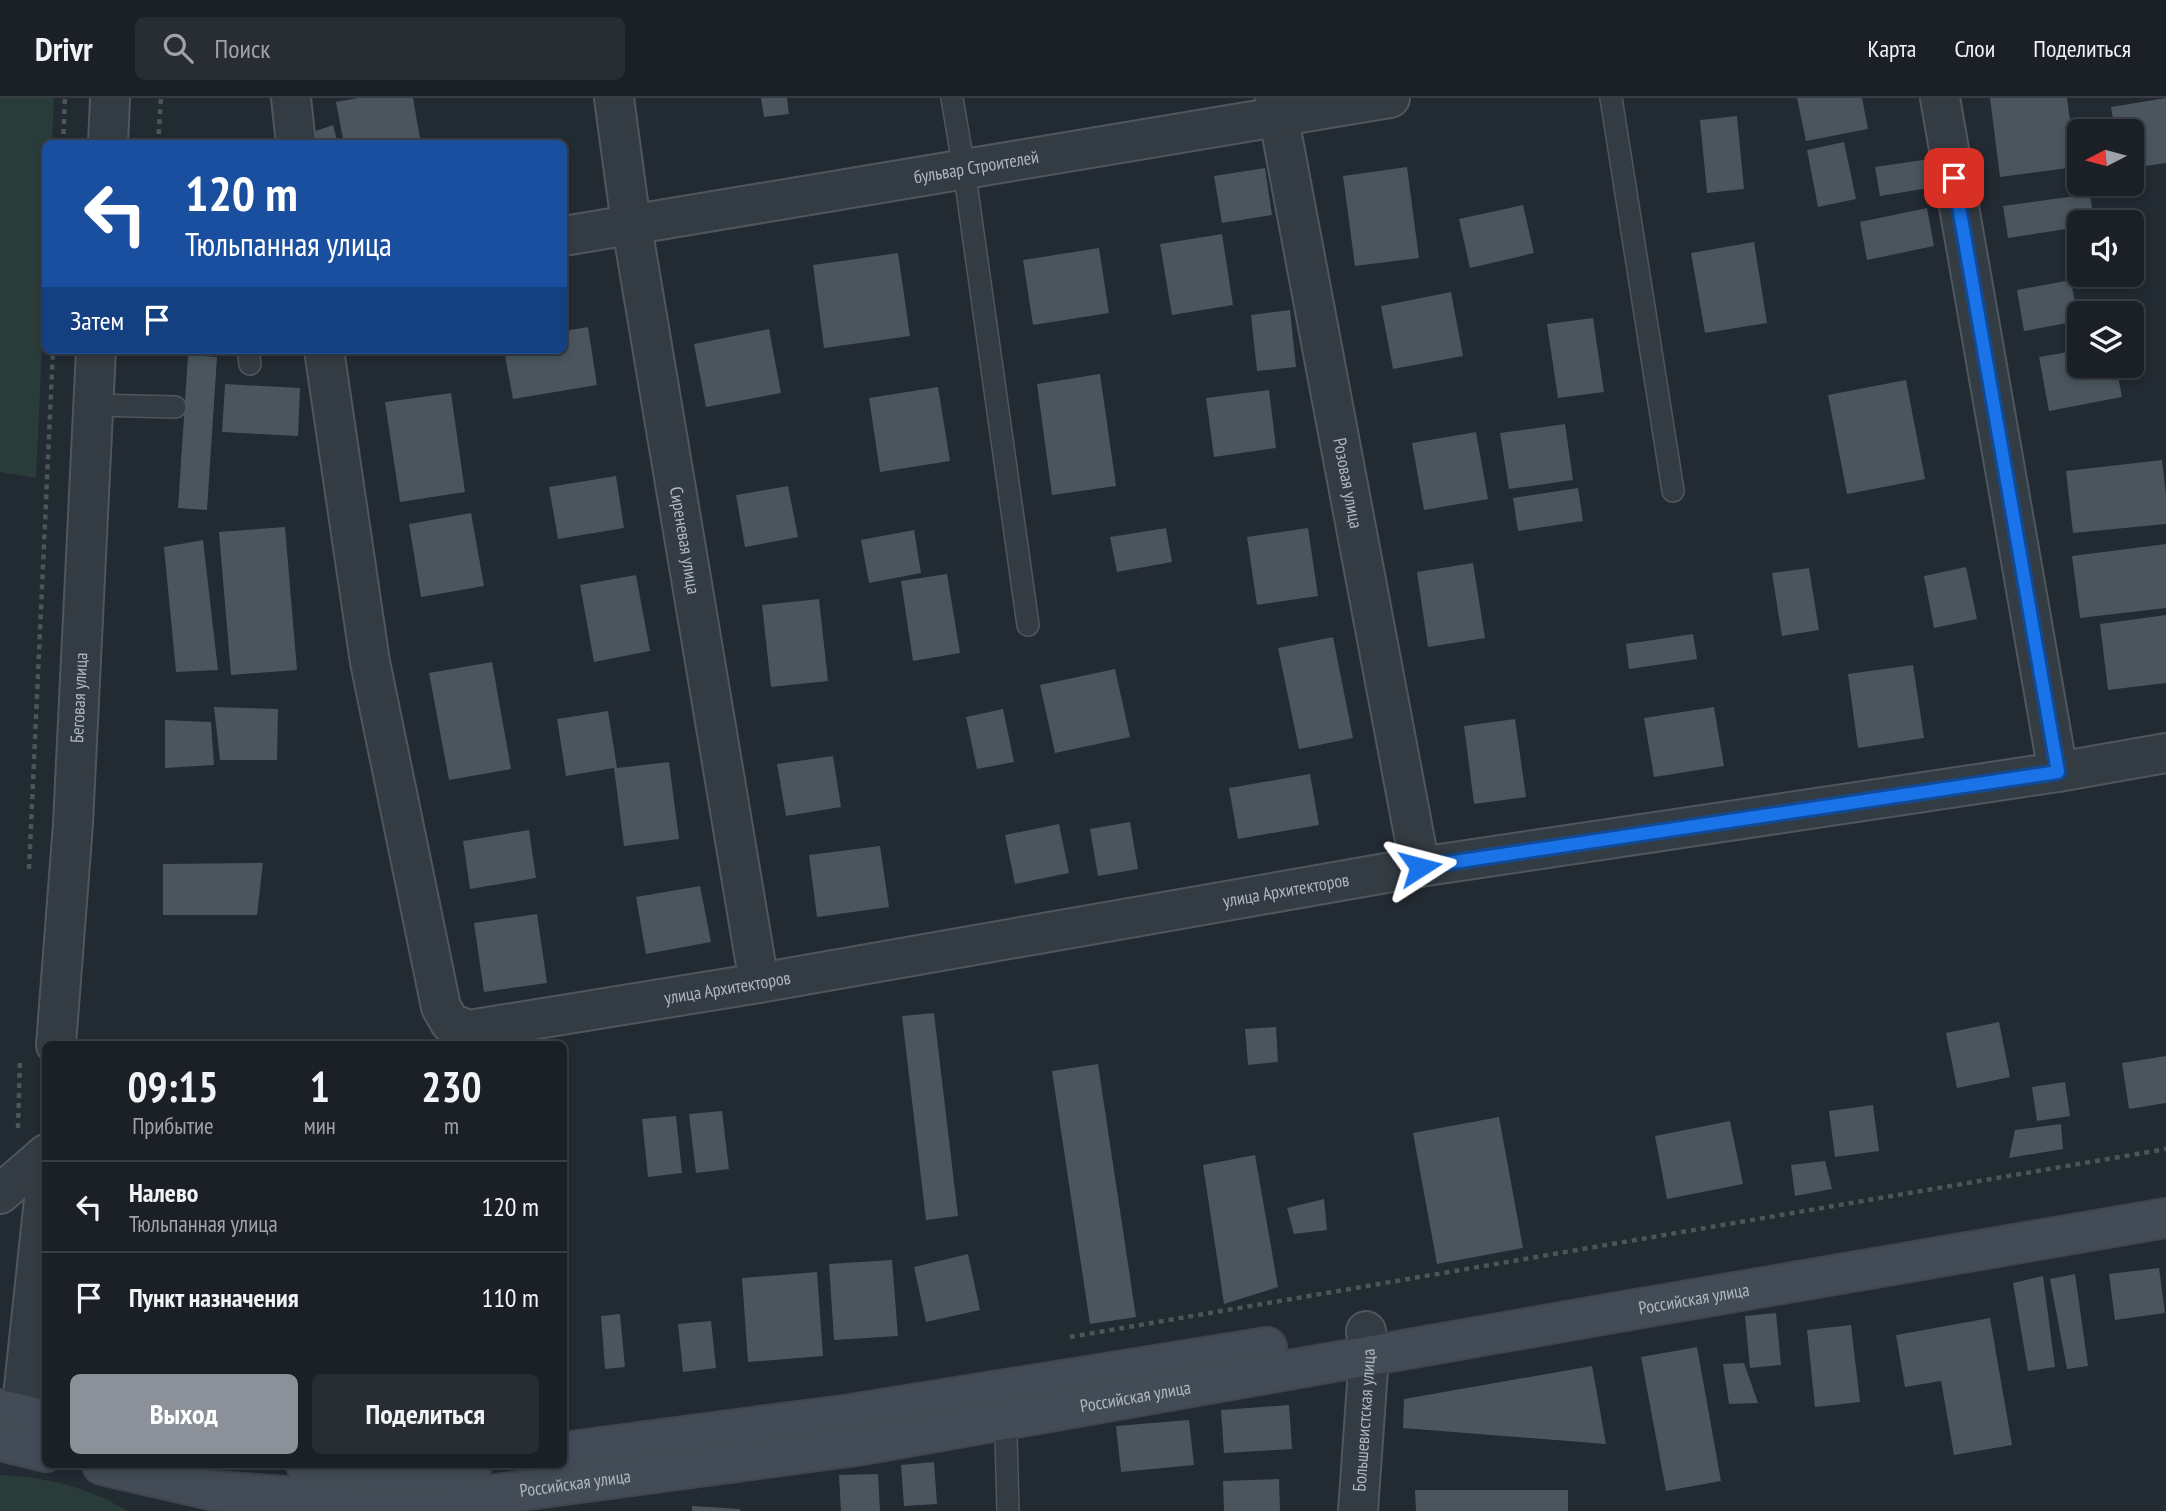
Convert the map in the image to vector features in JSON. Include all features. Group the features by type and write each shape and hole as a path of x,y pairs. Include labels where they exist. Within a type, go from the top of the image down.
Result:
{"main road":[{"name":"Российская улица","path":"1368,1343 2166,1194"},
{"name":"Российская улица","path":"115,1468 215,1491 415,1505 856,1446 1003,1405 1368,1343 2166,1218"},
{"name":"Российская улица","path":"567,1452 851,1414 1003,1405"},
{"path":"352,1468 414,1472 447,1468"}],"street":[{"path":"108,140 110,98"},
{"path":"291,98 296,140"},
{"name":"Сиреневая улица","path":"614,98 759,983"},
{"name":"бульвар Строителей","path":"567,236 964,169 1277,107 1390,98"},
{"path":"1940,98 2058,772"},
{"name":"Розовая улица","path":"1277,107 1420,867"},
{"name":"Беговая улица","path":"56,1041 73,824 96,354"},
{"name":"улица Архитекторов","path":"325,354 370,662 441,1007 450,1023 469,1030 759,983 1420,867 2166,754"},
{"path":"18,1432 20,1186 42,1159"},
{"name":"Большевистская улица","path":"1358,1511 1368,1343"}],"lane":[{"path":"952,98 1028,625"},
{"path":"1611,98 1674,491"},
{"path":"94,405 175,407"},
{"path":"1003,1405 1007,1511"}],"path":[{"path":"63,140 65,98"},
{"path":"158,140 161,98"},
{"path":"28,878 53,354"},
{"path":"20,1058 20,1186"},
{"path":"1057,1339 2166,1149"}],"shaded area":[{"path":"0,98 54,98 52,140 42,140 42,347 36,478 0,472"},
{"path":"0,1475 34,1478 66,1485 128,1511 0,1511"}],"building":[{"path":"358,98 413,98 420,140 343,140 336,102"},
{"path":"761,98 787,98 789,114 764,117"},
{"path":"1797,98 1862,98 1868,129 1806,141"},
{"path":"1990,98 2067,98 2070,119 2067,119 2067,168 2000,177"},
{"path":"2166,98 2166,163 2144,166 2144,119 2113,119 2111,107"},
{"path":"1737,116 1744,189 1707,193 1700,120"},
{"path":"333,125 337,140 314,140 313,132"},
{"path":"1844,142 1856,199 1818,207 1807,150"},
{"path":"1937,158 1941,186 1880,196 1875,167"},
{"path":"1407,167 1419,258 1355,266 1343,176"},
{"path":"1265,168 1272,215 1222,223 1214,176"},
{"path":"2090,196 2092,210 2067,210 2067,229 2008,238 2003,206"},
{"path":"1523,205 1534,253 1470,268 1459,219"},
{"path":"1927,208 1934,246 1867,260 1860,222"},
{"path":"1222,234 1233,305 1172,315 1160,244"},
{"path":"1754,242 1767,323 1705,333 1691,253"},
{"path":"1099,248 1109,313 1033,325 1023,260"},
{"path":"898,253 910,336 824,348 813,265"},
{"path":"2067,281 2067,287 2072,287 2075,301 2067,301 2067,323 2024,331 2017,290"},
{"path":"1451,292 1463,356 1393,369 1381,306"},
{"path":"1290,310 1296,367 1257,371 1251,315"},
{"path":"1593,318 1604,392 1558,398 1547,324"},
{"path":"588,327 597,385 513,399 505,354 567,354 567,330"},
{"path":"769,329 781,393 706,407 694,344"},
{"path":"2067,352 2067,378 2118,378 2122,397 2049,411 2039,357"},
{"path":"188,355 217,357 207,510 178,508"},
{"path":"1100,374 1116,486 1052,495 1037,384"},
{"path":"1906,380 1925,479 1847,494 1828,395"},
{"path":"225,384 300,388 298,436 222,432"},
{"path":"938,387 950,461 880,472 869,398"},
{"path":"1269,390 1276,448 1214,457 1206,398"},
{"path":"451,393 465,492 400,502 385,402"},
{"path":"1565,424 1573,480 1509,489 1500,433"},
{"path":"1476,432 1488,499 1424,510 1412,443"},
{"path":"2162,460 2166,524 2073,533 2066,471"},
{"path":"616,476 624,528 558,539 549,487"},
{"path":"788,486 798,537 745,547 736,495"},
{"path":"1578,488 1583,521 1518,531 1513,498"},
{"path":"471,513 484,586 421,597 409,524"},
{"path":"285,527 297,670 231,675 219,532"},
{"path":"1166,528 1172,562 1117,572 1110,537"},
{"path":"1308,528 1318,596 1257,605 1247,537"},
{"path":"914,530 921,573 869,583 861,540"},
{"path":"203,540 218,670 176,672 164,547"},
{"path":"2166,544 2166,608 2080,618 2072,556"},
{"path":"1473,563 1485,638 1428,647 1417,572"},
{"path":"1966,567 1977,619 1934,628 1924,576"},
{"path":"1809,568 1819,630 1782,636 1772,573"},
{"path":"947,574 960,653 913,661 901,581"},
{"path":"636,575 650,651 594,662 580,585"},
{"path":"819,599 828,681 771,687 762,605"},
{"path":"2166,615 2166,683 2108,690 2100,624"},
{"path":"1693,634 1697,659 1629,669 1626,644"},
{"path":"1333,637 1353,738 1299,749 1278,648"},
{"path":"492,662 511,769 449,780 429,673"},
{"path":"1913,665 1924,738 1858,748 1848,674"},
{"path":"1115,669 1130,737 1055,753 1040,685"},
{"path":"214,707 278,709 277,760 220,760"},
{"path":"1714,707 1724,766 1654,777 1644,718"},
{"path":"1003,709 1014,762 977,769 966,717"},
{"path":"608,711 617,768 669,762 679,839 624,846 614,768 566,776 557,719"},
{"path":"1515,719 1526,797 1474,804 1464,726"},
{"path":"165,720 211,722 214,765 165,768"},
{"path":"833,756 841,807 786,816 777,764"},
{"path":"1310,774 1319,825 1238,839 1229,788"},
{"path":"1130,822 1138,869 1098,876 1090,829"},
{"path":"1059,824 1069,873 1015,884 1005,835"},
{"path":"529,830 536,878 470,889 463,841"},
{"path":"880,846 889,907 817,917 809,855"},
{"path":"263,863 257,915 163,915 163,864"},
{"path":"700,886 711,942 646,954 636,897"},
{"path":"537,914 547,983 484,992 474,923"},
{"path":"934,1013 958,1216 926,1220 902,1016"},
{"path":"1999,1022 2010,1077 1957,1088 1946,1033"},
{"path":"1276,1027 1278,1062 1248,1065 1245,1029"},
{"path":"2166,1056 2166,1103 2129,1109 2122,1063"},
{"path":"1098,1064 1136,1317 1090,1324 1052,1071"},
{"path":"2065,1082 2070,1116 2037,1121 2032,1087"},
{"path":"1873,1105 1879,1151 1835,1157 1829,1111"},
{"path":"722,1111 729,1169 696,1173 689,1114"},
{"path":"676,1116 682,1173 648,1177 642,1119"},
{"path":"1499,1117 1523,1248 1437,1264 1413,1133"},
{"path":"1730,1121 1743,1184 1667,1199 1655,1136"},
{"path":"2061,1124 2063,1149 2009,1158 2015,1130"},
{"path":"1255,1155 1278,1287 1224,1304 1203,1165"},
{"path":"1825,1161 1832,1189 1795,1196 1791,1165"},
{"path":"1324,1199 1327,1230 1294,1234 1287,1208"},
{"path":"968,1254 980,1310 926,1322 914,1267"},
{"path":"892,1260 898,1336 834,1340 829,1264"},
{"path":"2159,1268 2165,1313 2115,1320 2109,1274"},
{"path":"817,1272 823,1356 748,1362 742,1278"},
{"path":"2075,1274 2088,1366 2067,1369 2050,1279"},
{"path":"2043,1276 2055,1367 2028,1371 2013,1283"},
{"path":"1776,1313 1781,1365 1750,1368 1745,1316"},
{"path":"620,1314 625,1367 605,1369 601,1316"},
{"path":"1990,1318 2012,1445 1954,1455 1941,1381 1905,1387 1896,1335"},
{"path":"711,1321 716,1368 683,1372 678,1324"},
{"path":"1851,1325 1860,1402 1815,1407 1807,1330"},
{"path":"1697,1347 1721,1481 1666,1491 1641,1357"},
{"path":"1744,1363 1758,1403 1729,1404 1723,1364"},
{"path":"1592,1366 1606,1444 1403,1428 1404,1399"},
{"path":"1289,1405 1292,1449 1224,1453 1221,1410"},
{"path":"1189,1420 1194,1465 1121,1472 1116,1426"},
{"path":"934,1462 937,1504 904,1506 901,1465"},
{"path":"878,1474 880,1511 841,1511 839,1475"},
{"path":"1279,1479 1280,1511 1224,1511 1223,1481"},
{"path":"1415,1490 1568,1490 1568,1511 1416,1511"},
{"path":"692,1506 740,1509 740,1511 692,1511"}],"route":[{"path":"1420,867 2058,772 1954,178"}]}
